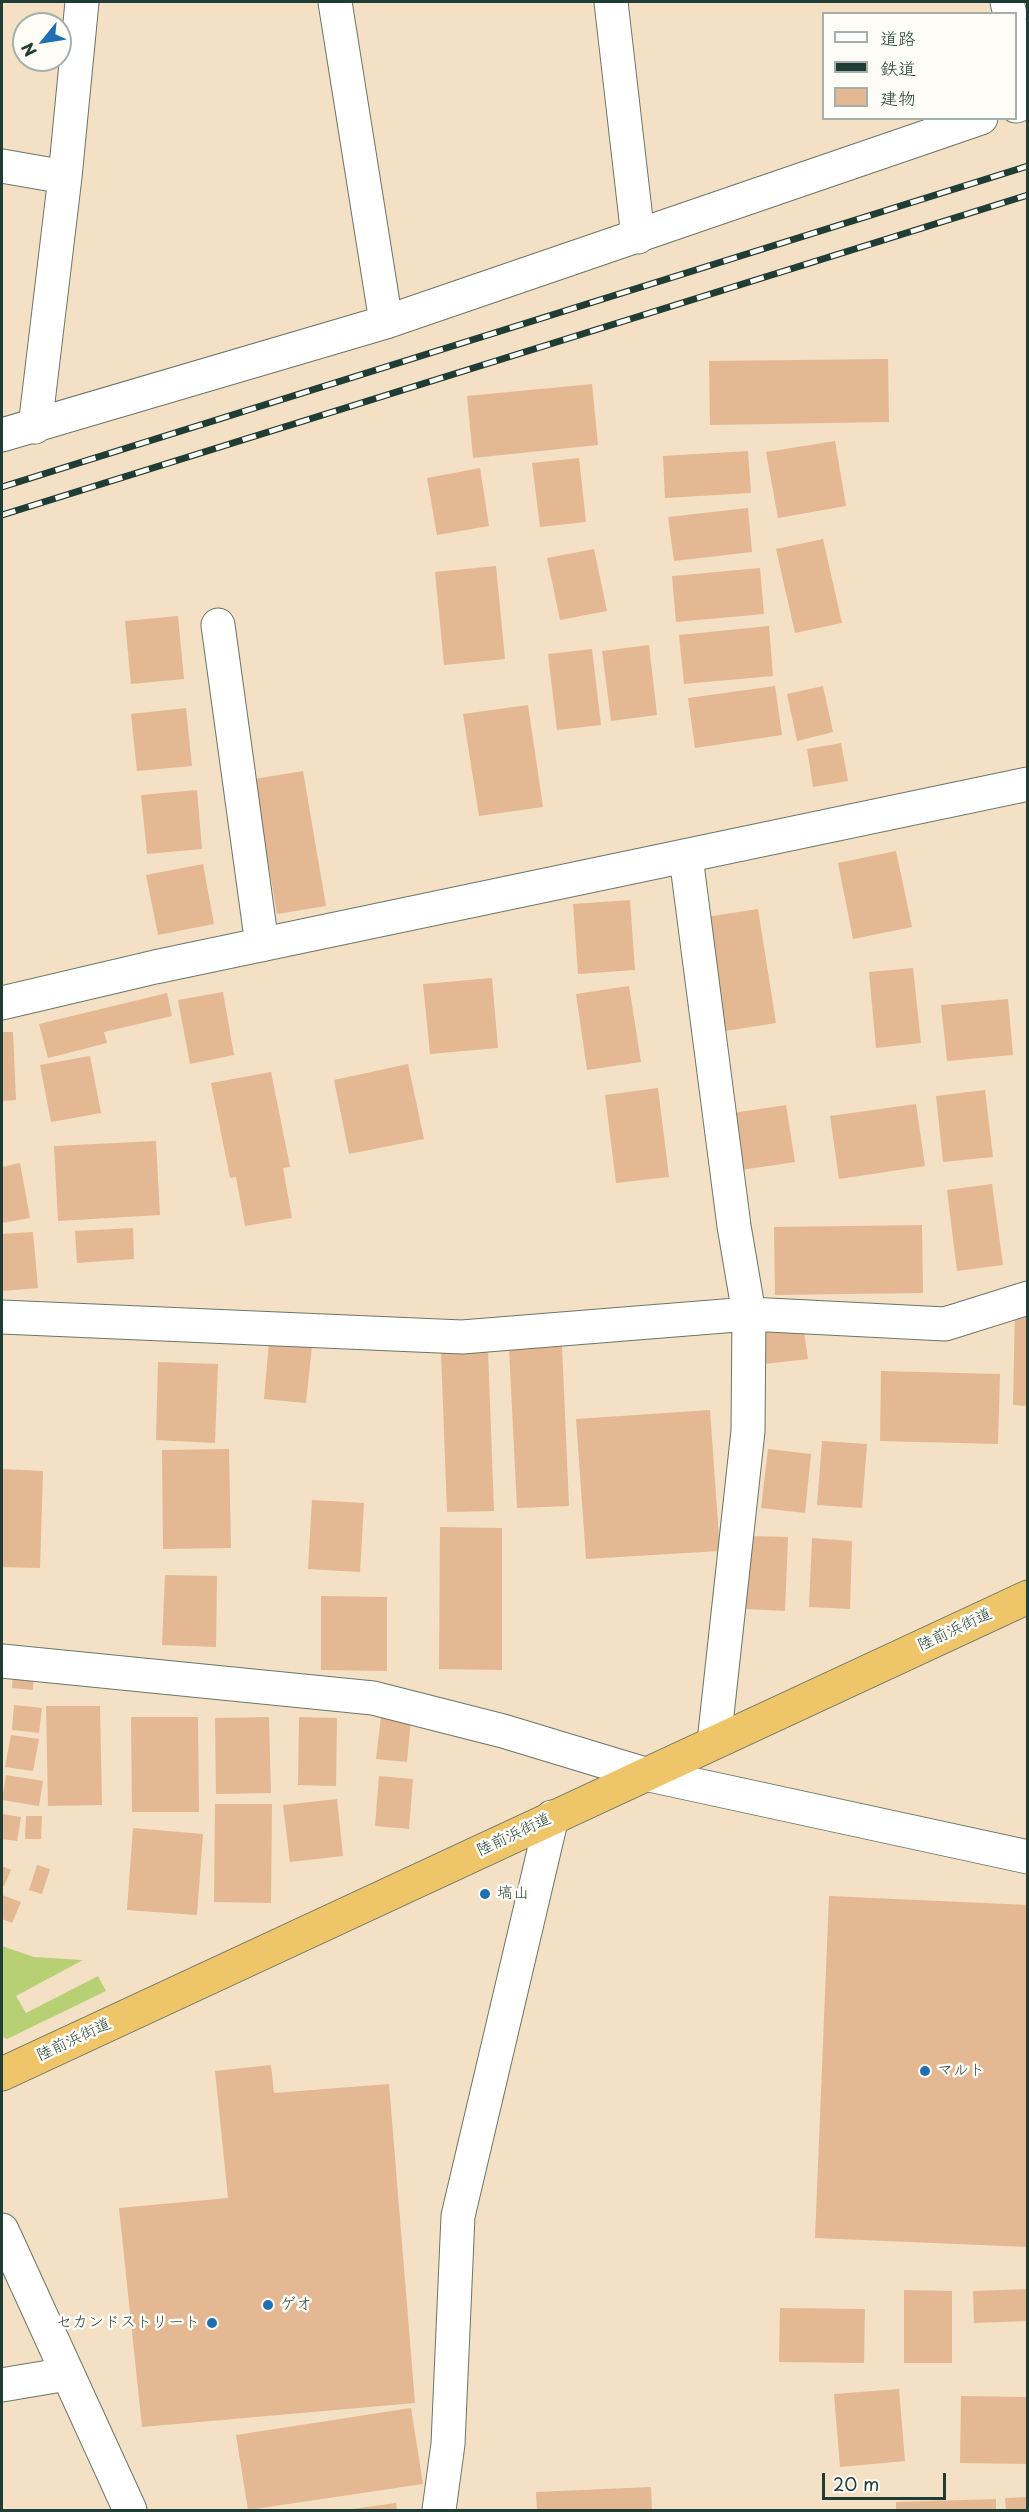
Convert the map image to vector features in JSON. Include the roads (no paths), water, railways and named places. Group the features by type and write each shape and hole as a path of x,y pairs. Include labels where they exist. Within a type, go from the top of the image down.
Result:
{"highway":[{"name":"陸前浜街道","path":"2,2074 714,1742 1026,1601"}],"street":[{"path":"35,427 65,177 82,2"},
{"path":"335,2 386,322"},
{"path":"611,2 638,237"},
{"path":"1017,37 1028,76"},
{"path":"2,435 386,322 975,120"},
{"path":"2,166 65,177"},
{"path":"218,625 262,945"},
{"path":"2,1002 1028,784"},
{"path":"686,857 734,1226 749,1314 748,1431 714,1742"},
{"path":"2,1317 462,1337 749,1314 945,1324 1028,1298"},
{"path":"2,1661 373,1698 503,1731 645,1774 1028,1857"},
{"path":"439,2511 448,2444 459,2216 552,1817"},
{"path":"2,2230 130,2511"},
{"path":"2,2385 67,2374"}],"railway":[{"path":"2,487 1028,166"},
{"path":"2,515 1028,195"}],"place":[{"name":"塙山","path":"485,1894"},
{"name":"マルト","path":"925,2071"},
{"name":"ゲオ","path":"268,2305"},
{"name":"セカンドストリート","path":"212,2323"}]}
